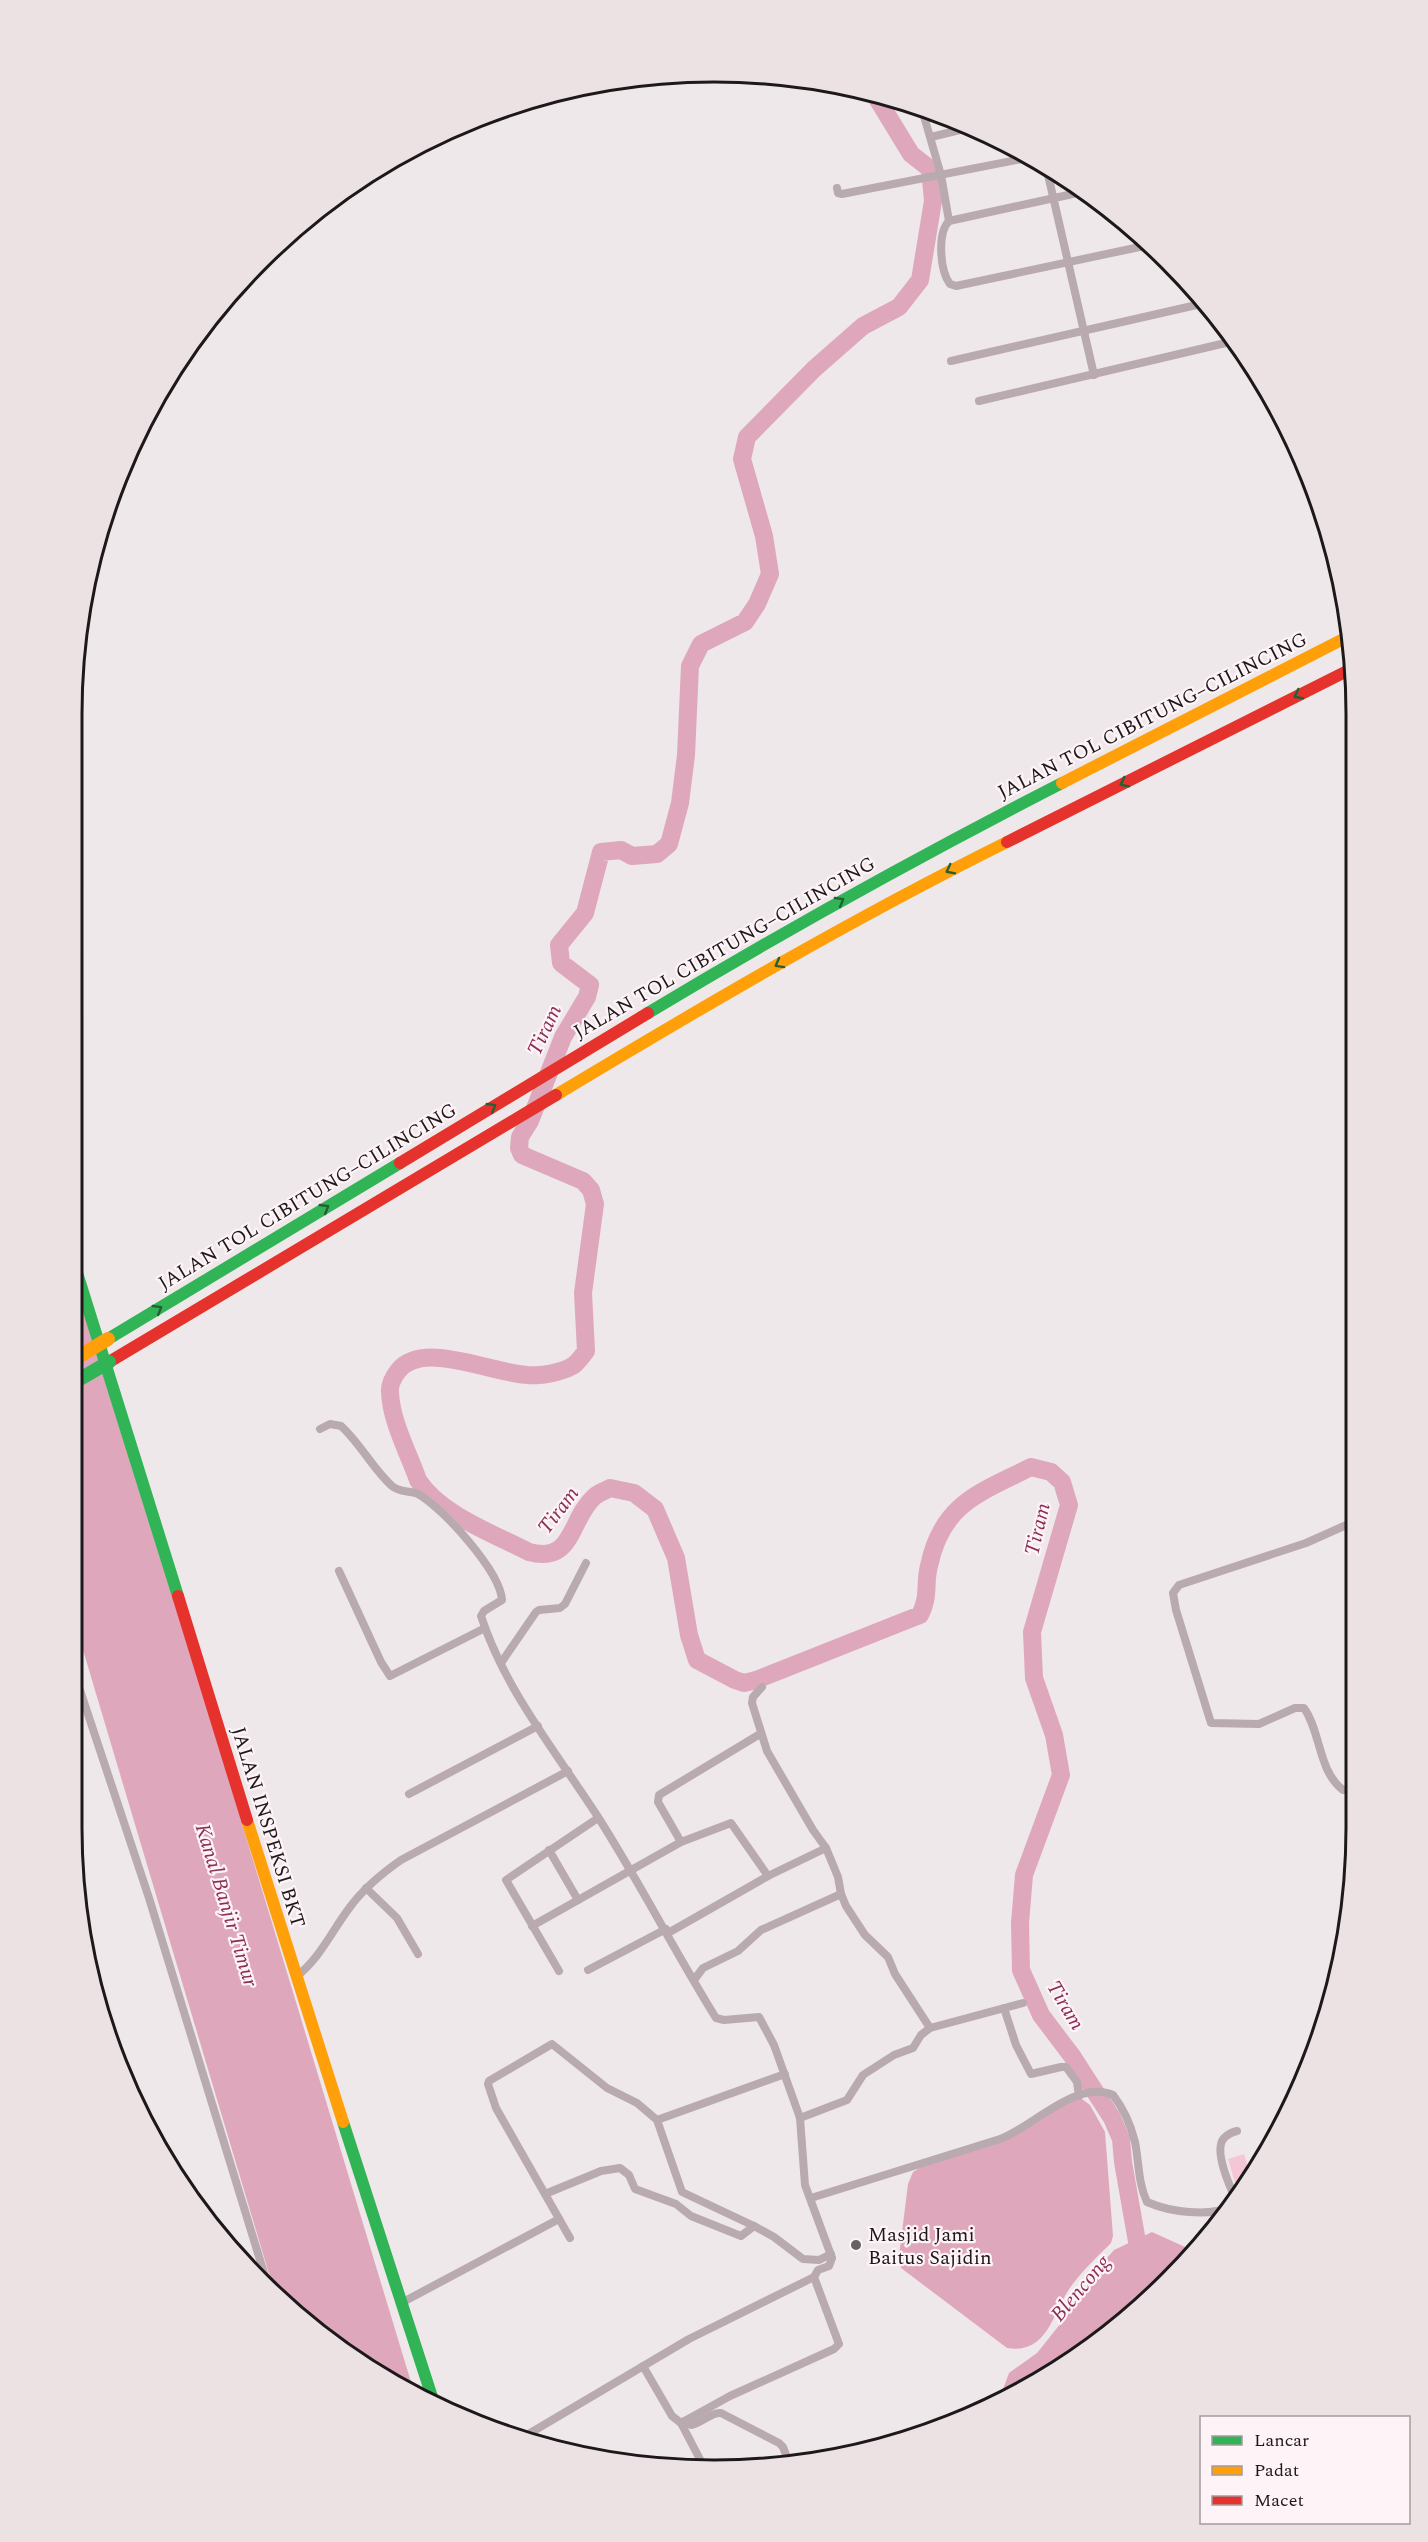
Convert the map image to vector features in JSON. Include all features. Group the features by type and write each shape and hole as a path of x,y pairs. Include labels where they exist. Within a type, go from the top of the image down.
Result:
{"main road":[{"name":"JALAN TOL CIBITUNG–CILINCING","path":"82,1355 729,964 899,867 1341,640"},
{"name":"JALAN TOL CIBITUNG–CILINCING","path":"82,1377 782,962 918,886 1344,673"},
{"name":"JALAN INSPEKSI BKT","path":"82,1289 296,1977 431,2392"}],"street":[{"path":"925,119 931,137 936,175 949,221"},
{"path":"931,137 956,131"},
{"path":"837,188 838,193 842,194 1015,159"},
{"path":"1049,179 1094,375"},
{"path":"1072,194 949,221 942,231 945,278 950,284 956,286 1138,247"},
{"path":"951,361 1194,305"},
{"path":"979,401 1225,344"},
{"path":"320,1429 330,1424 341,1426 392,1486 399,1490 416,1493 451,1519 475,1551 502,1594 501,1602 482,1613 485,1628 506,1677 598,1818 718,2020 759,2017 774,2045 800,2118 805,2185 812,2198 831,2254 831,2264 818,2270 814,2277 703,2332 532,2432"},
{"path":"1346,1525 1306,1543 1179,1585 1173,1593 1176,1610 1211,1723 1259,1724 1295,1708 1304,1707 1316,1730 1320,1748 1332,1778 1343,1790 1346,1790"},
{"path":"501,1663 536,1612 560,1608 565,1604 586,1563"},
{"path":"339,1571 381,1662 390,1676 485,1628"},
{"path":"762,1686 753,1697 752,1703 760,1734 776,1767 826,1848 838,1878 841,1894 865,1935 888,1957 895,1974 930,2028"},
{"path":"82,1696 149,1898 263,2271"},
{"path":"409,1794 538,1726"},
{"path":"681,1842 657,1802 659,1795 760,1734"},
{"path":"296,1977 313,1964 350,1907 379,1875 401,1860 568,1772"},
{"path":"559,1971 506,1880 598,1818"},
{"path":"532,1926 681,1842 731,1823 768,1876"},
{"path":"588,1970 826,1848"},
{"path":"549,1850 578,1900"},
{"path":"366,1888 397,1918 418,1954"},
{"path":"694,1980 703,1968 738,1951 761,1930 841,1894"},
{"path":"800,2118 847,2100 863,2075 894,2055 913,2048 921,2035 930,2028 1023,2003"},
{"path":"1004,2008 1016,2045 1031,2074 1066,2067 1077,2082 1081,2095"},
{"path":"570,2238 489,2092 489,2081 552,2044 607,2088 637,2103 657,2120 682,2192 754,2226 774,2237 804,2259 819,2260 831,2254"},
{"path":"657,2120 785,2074"},
{"path":"812,2198 1010,2135 1061,2104 1081,2095 1097,2092 1113,2095 1129,2125 1147,2202 1191,2211 1215,2212"},
{"path":"1231,2190 1220,2148 1224,2138 1237,2131"},
{"path":"545,2194 601,2171 620,2168 629,2175 635,2189 676,2204 691,2216 741,2236 754,2226"},
{"path":"403,2302 559,2219"},
{"path":"683,2422 730,2396 837,2347 839,2344 814,2277"},
{"path":"643,2366 672,2416 691,2425 715,2413 721,2413 779,2443 787,2455"},
{"path":"683,2422 700,2459"}],"shaded area":[{"path":"1244,2154 1247,2166 1235,2184 1228,2159"}],"water":[{"name":"Kanal Banjir Timur","path":"82,1308 207,1708 411,2382 363,2353 330,2329 270,2278 82,1647"},
{"path":"1082,2099 1090,2105 1105,2132 1113,2236 1111,2243 1072,2285 1041,2338 1032,2345 1007,2348 901,2268 899,2256 908,2184 913,2172 921,2167 982,2147 1072,2100"},
{"path":"1152,2232 1186,2247 1161,2275 1098,2329 1065,2353 1003,2389 1009,2373 1037,2353 1069,2313 1093,2274 1114,2250"}],"waterway":[{"name":"Tiram","path":"881,105 911,154 930,169 933,201 920,280 899,307 863,326 814,369 747,437 742,459 764,536 770,574 757,604 745,622 701,644 690,666 686,755 680,803 669,844 657,854 632,856 621,850 601,852 585,913 559,945 561,963 590,985 587,997 563,1037 530,1121 520,1137 519,1148 522,1155 583,1181 591,1190 595,1204 583,1293 586,1351 571,1367 543,1375 523,1375 444,1358 426,1358 410,1362 398,1371 392,1381 391,1403 418,1480 427,1492 468,1522 529,1552 544,1554 555,1552 563,1546 586,1506 596,1496 610,1488 634,1493 655,1509 676,1558 689,1635 697,1660 744,1683 920,1615 925,1602 928,1573 935,1545 943,1528 954,1514 980,1493 1031,1467 1051,1472 1062,1482 1069,1505 1032,1632 1034,1678 1054,1735 1061,1775 1024,1875 1020,1923 1021,1970 1041,2015 1072,2056 1112,2118 1121,2139 1139,2253"}],"traffic: fast":[{"path":"648,1013 854,894 1062,783"},
{"path":"108,1339 400,1163"},
{"path":"82,1289 178,1596"},
{"path":"82,1378 109,1362"},
{"path":"343,2122 430,2392"}],"traffic: slow":[{"path":"1062,783 1341,640"},
{"path":"556,1095 779,964 1007,842"},
{"path":"82,1355 108,1339"},
{"path":"247,1820 343,2122"}],"traffic: jam":[{"path":"1007,842 1344,673"},
{"path":"400,1163 648,1013"},
{"path":"109,1362 556,1095"},
{"path":"178,1596 247,1820"}],"place":[{"name":"Masjid Jami Baitus Sajidin","path":"856,2245"}],"water label":[{"name":"Blencong","path":"1080,2288"}]}
